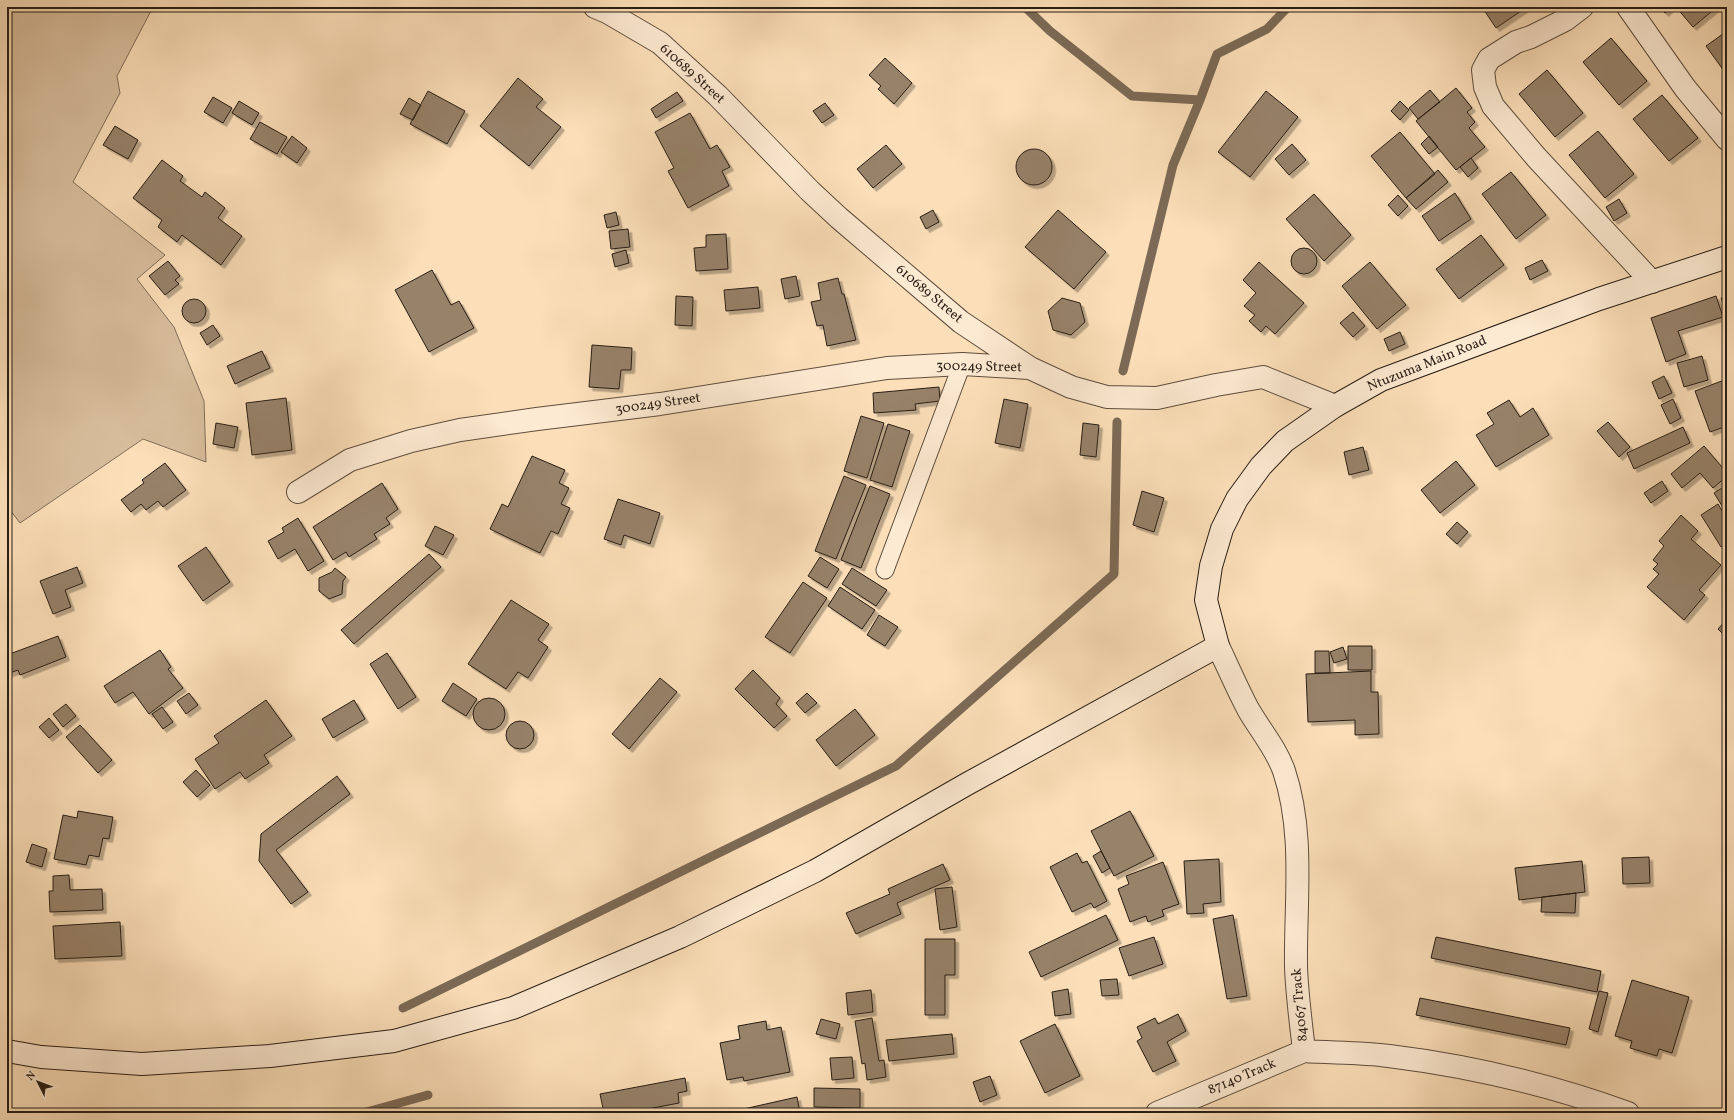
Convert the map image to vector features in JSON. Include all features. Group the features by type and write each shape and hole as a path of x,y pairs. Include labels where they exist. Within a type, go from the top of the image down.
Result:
{"street":[{"name":"610689 Street","path":"594,7 607,12 660,43 718,96 810,191 839,218 960,322 1030,368 1071,387 1107,397 1156,398 1216,385 1263,377 1334,406"},
{"path":"1582,7 1565,20 1531,37 1516,42 1489,59 1483,70 1485,87 1493,106 1536,157 1652,282"},
{"path":"1628,7 1685,88 1727,139"},
{"name":"Ntuzuma Main Road","path":"1218,646 1206,600 1211,566 1222,529 1237,499 1261,466 1285,441 1334,406 1381,380 1599,298 1727,257"},
{"name":"300249 Street","path":"298,492 350,460 411,441 460,430 660,404 887,368 962,364 1030,368"},
{"path":"7,1051 41,1057 142,1064 270,1056 394,1041 513,1008 680,938 815,871 966,784 1218,646"},
{"name":"84067 Track","path":"1218,646 1248,709 1273,747 1283,771 1292,801 1298,908 1296,967 1304,1051 1388,1055 1478,1071 1563,1091 1628,1113"},
{"name":"87140 Track","path":"1159,1113 1304,1051"}],"lane":[{"path":"885,570 962,364"}],"shaded area":[{"path":"7,7 153,7 117,76 120,93 73,182 165,255 137,279 174,327 204,401 206,462 143,439 20,523 7,506"}],"building":[{"path":"1482,7 1527,7 1496,28"},
{"path":"1659,7 1672,7 1665,13"},
{"path":"1676,7 1717,7 1693,27"},
{"path":"1727,31 1727,69 1724,71 1706,46"},
{"path":"1611,38 1647,81 1619,105 1583,62"},
{"path":"885,58 912,83 894,104 878,89 881,86 869,75"},
{"path":"1547,70 1583,113 1555,137 1519,94"},
{"path":"518,78 543,99 536,107 561,127 529,166 480,126"},
{"path":"1456,88 1472,108 1467,112 1475,122 1469,128 1485,147 1456,170 1416,121"},
{"path":"1430,90 1440,102 1418,119 1409,108"},
{"path":"428,91 465,111 447,144 410,124"},
{"path":"1266,91 1298,117 1250,177 1218,152"},
{"path":"677,92 683,101 656,118 651,109"},
{"path":"1662,95 1698,138 1669,161 1633,119"},
{"path":"213,97 232,108 223,123 204,112"},
{"path":"409,98 421,105 413,120 400,114"},
{"path":"239,101 259,113 252,125 232,113"},
{"path":"1400,101 1409,110 1400,120 1391,111"},
{"path":"825,103 834,115 822,123 813,111"},
{"path":"690,113 710,149 717,145 730,167 722,171 729,186 688,208 668,171 674,168 655,132"},
{"path":"260,122 287,137 277,154 250,139"},
{"path":"115,126 138,140 128,159 103,145"},
{"path":"1598,131 1634,174 1605,198 1569,155"},
{"path":"1400,132 1435,174 1406,198 1371,156"},
{"path":"292,136 307,148 297,163 281,152"},
{"path":"1429,136 1438,147 1429,154 1421,144"},
{"path":"1292,144 1306,160 1289,175 1275,159"},
{"path":"886,145 902,164 873,188 857,169"},
{"path":"1038,149 1047,154 1051,160 1051,174 1047,180 1038,185 1030,185 1021,180 1017,174 1016,163 1021,154 1027,150"},
{"path":"1471,158 1478,168 1468,177 1460,167"},
{"path":"162,160 183,176 180,181 202,197 205,192 225,208 218,218 242,236 221,265 182,235 177,242 158,227 162,220 133,198"},
{"path":"1438,170 1448,182 1416,209 1406,198"},
{"path":"1511,172 1546,215 1516,239 1482,194"},
{"path":"1455,193 1471,219 1439,241 1422,216"},
{"path":"1314,194 1351,235 1324,261 1286,219"},
{"path":"1398,195 1408,206 1398,216 1388,205"},
{"path":"1619,199 1627,213 1614,221 1606,207"},
{"path":"933,210 939,222 926,229 920,217"},
{"path":"1058,210 1106,252 1074,289 1025,247"},
{"path":"616,212 619,225 607,228 604,215"},
{"path":"628,229 630,247 611,249 609,231"},
{"path":"726,234 728,269 696,271 694,248 706,247 706,235"},
{"path":"1481,235 1504,265 1459,299 1436,269"},
{"path":"1304,248 1313,252 1317,261 1313,270 1304,274 1295,270 1291,261 1295,252"},
{"path":"626,250 629,263 615,267 612,254"},
{"path":"1542,260 1548,271 1530,280 1525,268"},
{"path":"168,261 180,276 175,280 179,284 165,295 149,276"},
{"path":"1259,262 1304,303 1275,334 1266,326 1261,332 1249,321 1255,315 1244,306 1256,293 1243,280"},
{"path":"1370,262 1406,305 1377,329 1342,286"},
{"path":"432,270 451,305 459,301 474,328 429,352 395,290"},
{"path":"796,276 800,296 785,299 781,279"},
{"path":"838,278 842,294 844,294 856,340 827,346 823,325 817,326 811,302 821,300 818,283"},
{"path":"758,287 760,308 726,311 724,290"},
{"path":"676,296 693,297 692,326 675,325"},
{"path":"1716,296 1723,317 1678,331 1686,354 1666,362 1651,318"},
{"path":"1727,297 1727,309 1725,309 1721,298"},
{"path":"1062,298 1080,303 1085,322 1071,335 1053,330 1048,311"},
{"path":"194,299 203,302 206,311 203,320 194,323 185,320 182,311 185,302"},
{"path":"1353,312 1365,326 1353,337 1340,323"},
{"path":"213,325 220,336 207,345 200,333"},
{"path":"1400,332 1405,344 1389,351 1384,339"},
{"path":"592,345 632,348 631,370 621,370 619,389 589,387"},
{"path":"262,351 270,368 235,384 227,366"},
{"path":"1702,356 1708,380 1684,387 1677,363"},
{"path":"1664,376 1672,393 1659,399 1652,382"},
{"path":"1727,379 1727,426 1710,432 1695,391"},
{"path":"939,387 940,401 915,404 916,410 874,413 873,393"},
{"path":"286,398 292,450 252,455 246,403"},
{"path":"1004,399 1028,404 1020,448 995,443"},
{"path":"1673,399 1681,418 1670,424 1661,405"},
{"path":"1509,400 1520,417 1533,408 1549,435 1496,467 1476,435 1494,424 1487,413"},
{"path":"861,416 884,423 867,478 844,471"},
{"path":"1608,422 1630,447 1619,457 1597,431"},
{"path":"216,423 238,427 234,448 213,444"},
{"path":"1083,423 1099,425 1096,457 1080,455"},
{"path":"888,424 910,431 892,487 870,480"},
{"path":"1683,427 1690,443 1634,469 1627,453"},
{"path":"1704,446 1727,473 1727,476 1713,488 1700,473 1682,488 1671,474"},
{"path":"1363,447 1369,470 1349,475 1344,452"},
{"path":"532,456 565,470 559,483 569,488 561,504 570,508 558,534 551,531 540,553 490,529 502,504 508,507"},
{"path":"1456,461 1475,485 1440,513 1421,490"},
{"path":"165,463 186,490 163,507 158,501 146,510 141,504 131,512 121,500 144,483 142,480"},
{"path":"844,476 866,485 836,559 815,551"},
{"path":"1662,481 1668,491 1651,503 1644,493"},
{"path":"382,483 398,509 386,518 390,524 374,534 377,539 349,557 346,552 333,560 313,527"},
{"path":"1727,485 1727,514 1714,493"},
{"path":"870,486 890,494 861,568 841,560"},
{"path":"1142,491 1164,498 1154,532 1133,525"},
{"path":"618,499 660,513 650,544 624,535 621,545 604,539"},
{"path":"1718,504 1727,519 1727,543 1721,547 1701,515"},
{"path":"1681,515 1698,531 1691,539 1721,565 1699,590 1705,595 1684,620 1647,587 1659,574 1653,569 1658,564 1653,560 1664,546 1659,541"},
{"path":"298,518 324,561 308,571 295,549 278,559 268,541 284,532 282,528"},
{"path":"1457,522 1468,532 1457,544 1446,534"},
{"path":"435,526 454,535 443,555 425,546"},
{"path":"206,547 230,582 203,601 178,566"},
{"path":"429,554 441,567 354,644 341,630"},
{"path":"820,557 839,569 827,588 808,576"},
{"path":"77,567 83,583 65,590 71,607 53,614 40,581"},
{"path":"335,568 346,577 343,581 342,594 329,599 319,591 319,578 332,572"},
{"path":"852,568 887,590 876,606 842,584"},
{"path":"803,582 827,598 790,653 765,637"},
{"path":"840,587 875,610 862,629 828,606"},
{"path":"511,600 549,624 538,640 548,647 528,678 518,672 506,689 468,664"},
{"path":"879,615 898,627 885,646 867,635"},
{"path":"1727,619 1727,638 1718,629"},
{"path":"58,636 66,657 20,675 18,670 7,674 7,655"},
{"path":"1348,646 1372,646 1372,670 1348,670"},
{"path":"1343,647 1347,659 1334,663 1330,652"},
{"path":"160,650 171,667 168,669 183,688 149,714 133,692 115,703 104,686"},
{"path":"1315,651 1329,651 1330,673 1315,673"},
{"path":"387,653 416,697 398,709 370,664"},
{"path":"753,670 780,698 776,704 787,716 774,728 735,689"},
{"path":"1371,671 1371,692 1378,692 1379,734 1355,735 1355,720 1308,722 1306,674"},
{"path":"660,678 677,692 629,749 612,734"},
{"path":"453,683 477,699 466,716 442,701"},
{"path":"189,693 198,705 186,714 177,701"},
{"path":"807,693 817,703 805,713 796,703"},
{"path":"486,698 492,698 502,705 505,714 504,720 498,727 492,730 486,730 476,723 473,717 473,711 480,701"},
{"path":"266,700 292,736 264,755 269,763 245,779 240,772 215,789 195,759 219,743 214,736"},
{"path":"354,700 365,719 333,738 322,719"},
{"path":"66,704 76,716 63,727 53,714"},
{"path":"162,707 173,722 163,729 152,714"},
{"path":"855,709 875,735 836,766 816,740"},
{"path":"49,718 59,730 49,738 39,727"},
{"path":"520,721 530,725 534,735 530,745 520,749 510,745 506,735 510,725"},
{"path":"80,725 112,760 98,773 66,737"},
{"path":"196,770 210,785 197,797 183,782"},
{"path":"337,776 350,794 276,850 308,892 291,904 259,861 261,834"},
{"path":"78,811 113,817 109,839 103,838 99,857 89,855 86,865 54,859 63,815 77,818"},
{"path":"1130,811 1154,856 1114,876 1091,831"},
{"path":"32,844 47,849 42,867 26,862"},
{"path":"1101,851 1110,868 1102,873 1093,856"},
{"path":"1077,853 1082,863 1087,861 1107,901 1094,908 1091,903 1072,912 1050,867"},
{"path":"1649,857 1650,883 1623,884 1622,858"},
{"path":"1219,859 1221,902 1203,904 1204,913 1187,914 1184,861"},
{"path":"1582,861 1585,892 1519,900 1515,868"},
{"path":"1163,862 1179,904 1162,910 1164,916 1148,922 1146,916 1130,922 1118,889 1129,884 1126,876"},
{"path":"943,864 950,880 897,903 901,914 856,934 846,913 890,894 888,889"},
{"path":"69,875 70,890 102,889 103,910 50,912 49,891 53,891 53,876"},
{"path":"952,887 957,927 940,930 935,889"},
{"path":"1576,893 1575,913 1541,912 1542,897"},
{"path":"1106,915 1118,940 1041,977 1029,952"},
{"path":"1233,915 1247,996 1227,999 1213,919"},
{"path":"120,922 122,956 55,959 53,926"},
{"path":"1154,937 1163,964 1129,976 1119,948"},
{"path":"1436,937 1601,971 1597,992 1431,958"},
{"path":"925,939 955,939 955,975 945,975 945,1015 925,1015"},
{"path":"1117,979 1119,995 1102,996 1100,980"},
{"path":"1632,980 1689,997 1672,1053 1659,1049 1657,1056 1630,1048 1632,1041 1615,1036"},
{"path":"1068,989 1071,1014 1055,1016 1052,992"},
{"path":"871,990 873,1012 848,1015 846,993"},
{"path":"1599,991 1608,993 1598,1032 1589,1029"},
{"path":"1420,998 1570,1028 1566,1045 1416,1015"},
{"path":"1178,1014 1186,1031 1167,1042 1176,1061 1153,1072 1137,1041 1142,1038 1137,1027 1155,1018 1158,1024"},
{"path":"872,1018 879,1061 884,1060 886,1077 867,1080 865,1063 862,1064 855,1021"},
{"path":"821,1019 840,1024 836,1039 816,1034"},
{"path":"766,1021 767,1030 781,1027 790,1072 744,1081 743,1077 727,1080 720,1043 740,1039 738,1026"},
{"path":"1055,1024 1080,1076 1045,1093 1020,1041"},
{"path":"952,1034 954,1054 889,1061 886,1040"},
{"path":"852,1057 854,1078 832,1080 830,1058"},
{"path":"990,1076 997,1095 980,1102 973,1082"},
{"path":"685,1078 687,1091 678,1093 679,1103 627,1113 604,1113 600,1094"},
{"path":"814,1088 860,1089 860,1108 814,1107"},
{"path":"797,1097 800,1113 726,1113"}],"waterway":[{"path":"1025,7 1050,31 1132,96 1200,100 1217,54 1267,29 1288,7"},
{"path":"1123,371 1173,165 1200,100"},
{"path":"403,1008 896,766 1114,574 1117,422"},
{"path":"363,1113 428,1095"}]}
